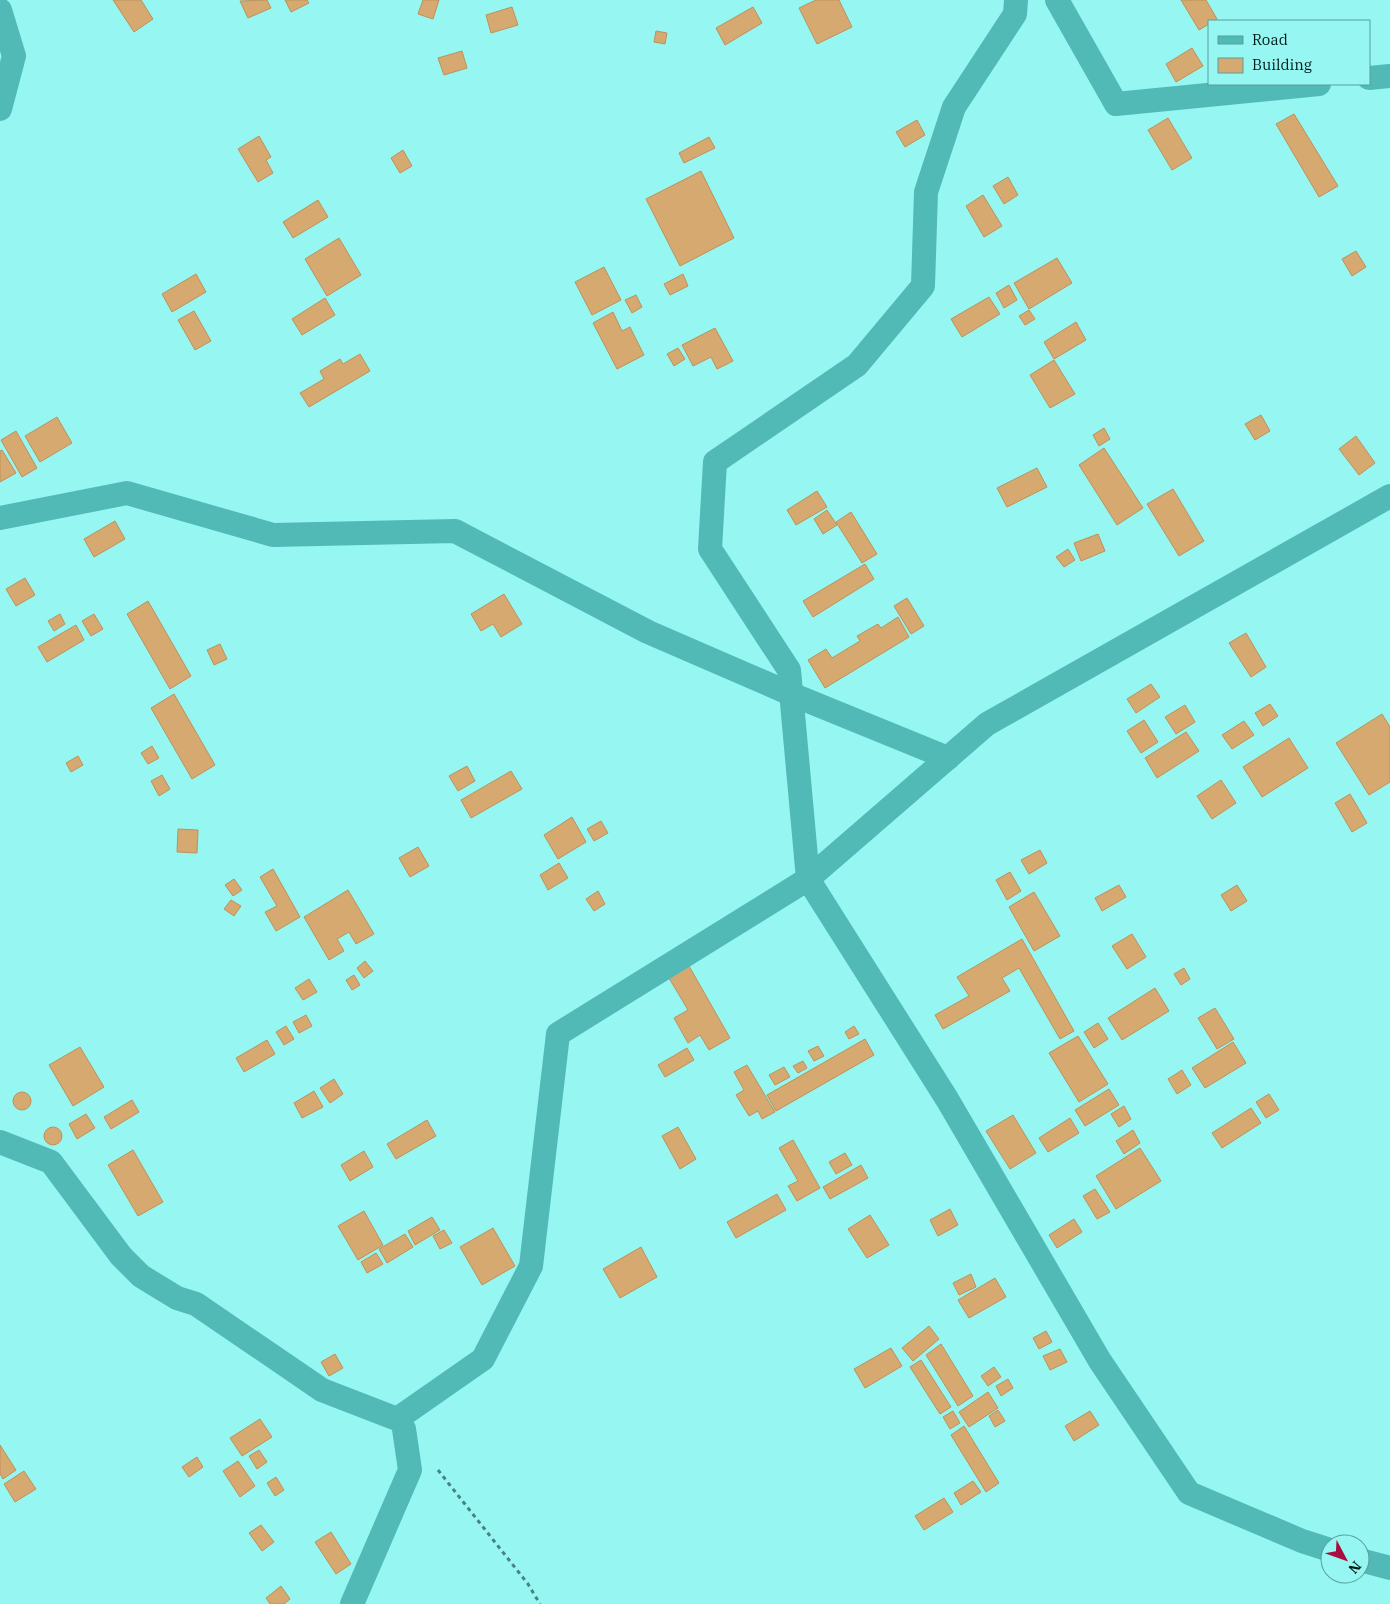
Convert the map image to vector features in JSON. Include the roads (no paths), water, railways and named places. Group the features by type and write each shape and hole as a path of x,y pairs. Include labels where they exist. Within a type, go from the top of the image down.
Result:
{"street":[{"path":"1016,0 1015,14 954,107 926,192 924,286 857,366 715,462 710,549 789,670 808,879 947,1099 1100,1361 1189,1493 1320,1547"},
{"path":"1058,0 1116,104 1310,85"},
{"path":"0,10 14,56 0,109"},
{"path":"1370,78 1390,76"},
{"path":"0,518 127,493 273,535 455,532 648,632 791,694 948,758"},
{"path":"0,1142 52,1162 121,1256 142,1276 177,1298 196,1304 322,1390 397,1419 483,1359 530,1266 558,1034 808,879 987,724 1390,496"},
{"path":"352,1604 410,1470 404,1429"},
{"path":"1370,1563 1390,1568"}]}
